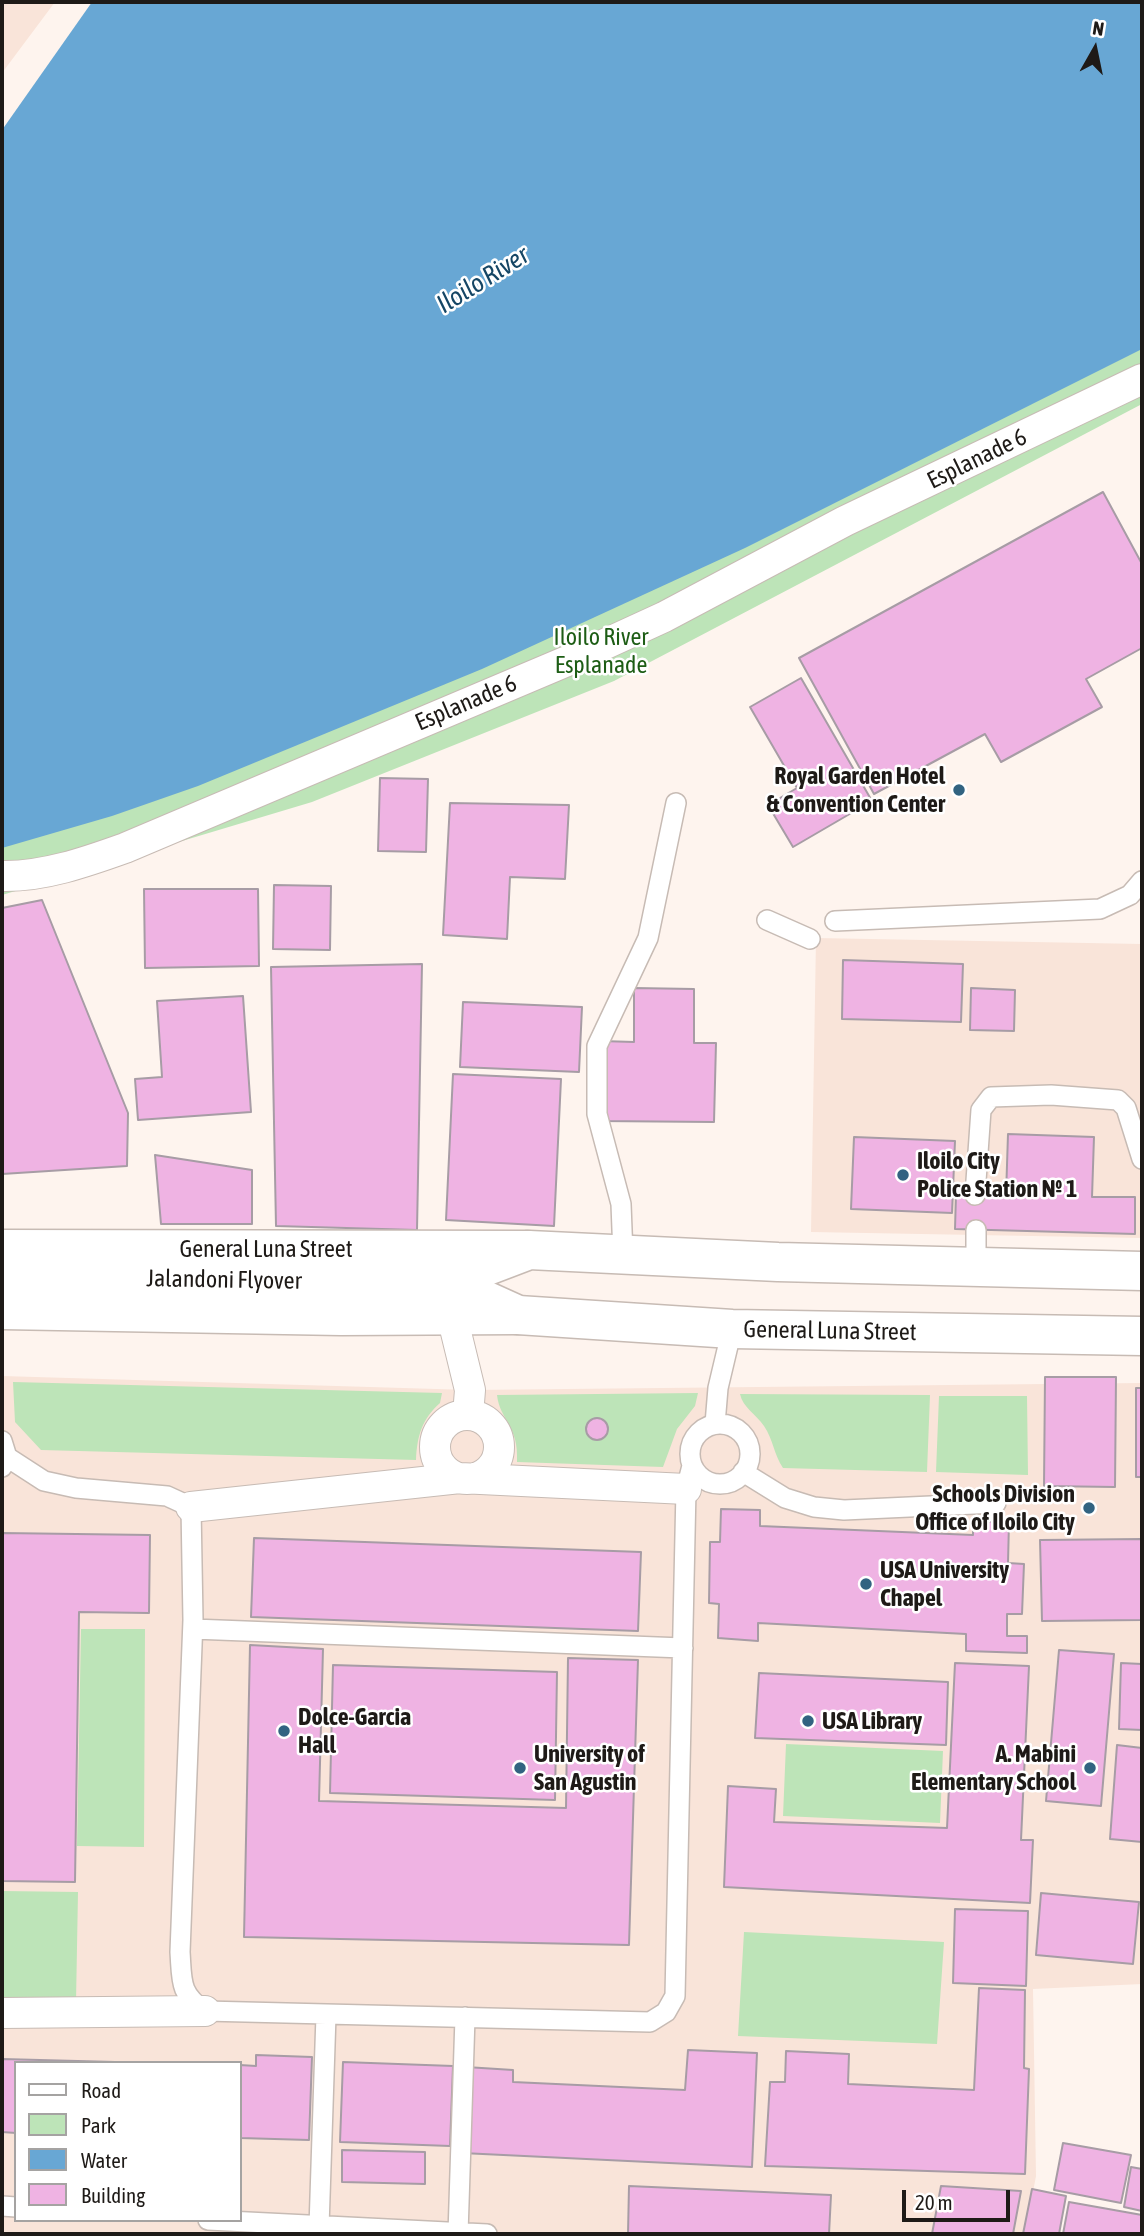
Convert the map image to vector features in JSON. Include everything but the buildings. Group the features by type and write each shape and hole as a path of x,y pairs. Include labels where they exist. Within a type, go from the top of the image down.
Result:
{"main road":[{"name":"General Luna Street","path":"2,1250 529,1250 976,1268 1142,1271"},
{"name":"General Luna Street","path":"449,1299 529,1250"},
{"name":"Jalandoni Flyover","path":"2,1278 327,1282 449,1299"},
{"name":"General Luna Street","path":"2,1310 449,1299 518,1315 732,1329 1142,1336"}],"street":[{"name":"Esplanade 6","path":"2,876 20,877 125,848 579,656 664,617 845,522 1142,379"},
{"path":"449,1299 470,1390 468,1415"},
{"path":"468,1415 489,1424 499,1440 496,1461 491,1469 466,1478 442,1467 435,1446 443,1426 451,1419 468,1415"},
{"path":"191,1507 466,1478 689,1477"},
{"path":"2,2012 205,2011"}],"lane":[{"path":"623,1255 621,1204 597,1114 597,1046 648,939 677,803"},
{"path":"835,921 1100,909 1130,895 1142,881"},
{"path":"767,920 810,939"},
{"path":"975,1195 981,1110 991,1097 1051,1095 1118,1100 1126,1108 1142,1159"},
{"path":"976,1230 976,1268"},
{"path":"715,1424 718,1388 732,1329"},
{"path":"3,1455 44,1480 76,1488 167,1496 191,1507 193,1629 180,1952 182,1983 189,2001 205,2011 326,2015 650,2022 666,2012 675,1996 683,1648 690,1448 699,1432 715,1424 735,1428 748,1444 750,1454 743,1472 727,1483 689,1477"},
{"path":"743,1472 785,1498 814,1507 844,1510 996,1503"},
{"path":"193,1629 683,1648"},
{"path":"319,2227 326,2015"},
{"path":"458,2234 465,2017"},
{"path":"240,2222 487,2234"}],"shaded area":[{"path":"2,2 55,2 2,73"},
{"path":"816,938 1142,944 1142,1238 811,1232"},
{"name":"University of San Agustin","path":"2,1376 470,1390 1142,1383 1142,1984 1033,1989 1036,2176 1025,2234 2,2234"}],"green space":[{"name":"Iloilo River Esplanade","path":"1142,318 1142,404 614,681 312,802 2,895 2,833"},
{"path":"13,1382 442,1393 440,1403 422,1428 416,1460 41,1450 15,1422"},
{"path":"698,1393 695,1406 677,1429 663,1467 517,1462 515,1440 497,1395"},
{"path":"740,1394 930,1395 927,1472 783,1468 767,1431"},
{"path":"939,1396 1027,1396 1028,1475 936,1472"},
{"path":"81,1629 145,1629 144,1847 77,1846"},
{"path":"786,1744 943,1751 940,1823 783,1816"},
{"path":"2,1891 78,1892 76,2002 2,2002"},
{"path":"744,1932 944,1942 937,2044 738,2036"}],"water":[{"name":"Iloilo River","path":"92,2 1142,2 1142,349 745,548 482,669 198,786 112,816 2,848 2,130"}],"place":[{"name":"Royal Garden Hotel & Convention Center","path":"959,790"},
{"name":"Iloilo City Police Station № 1","path":"903,1175"},
{"name":"Schools Division Office of Iloilo City","path":"1089,1508"},
{"name":"USA University Chapel","path":"866,1584"},
{"name":"USA Library","path":"808,1721"},
{"name":"Dolce-Garcia Hall","path":"284,1731"},
{"name":"University of San Agustin","path":"520,1768"},
{"name":"A. Mabini Elementary School","path":"1090,1768"}]}
